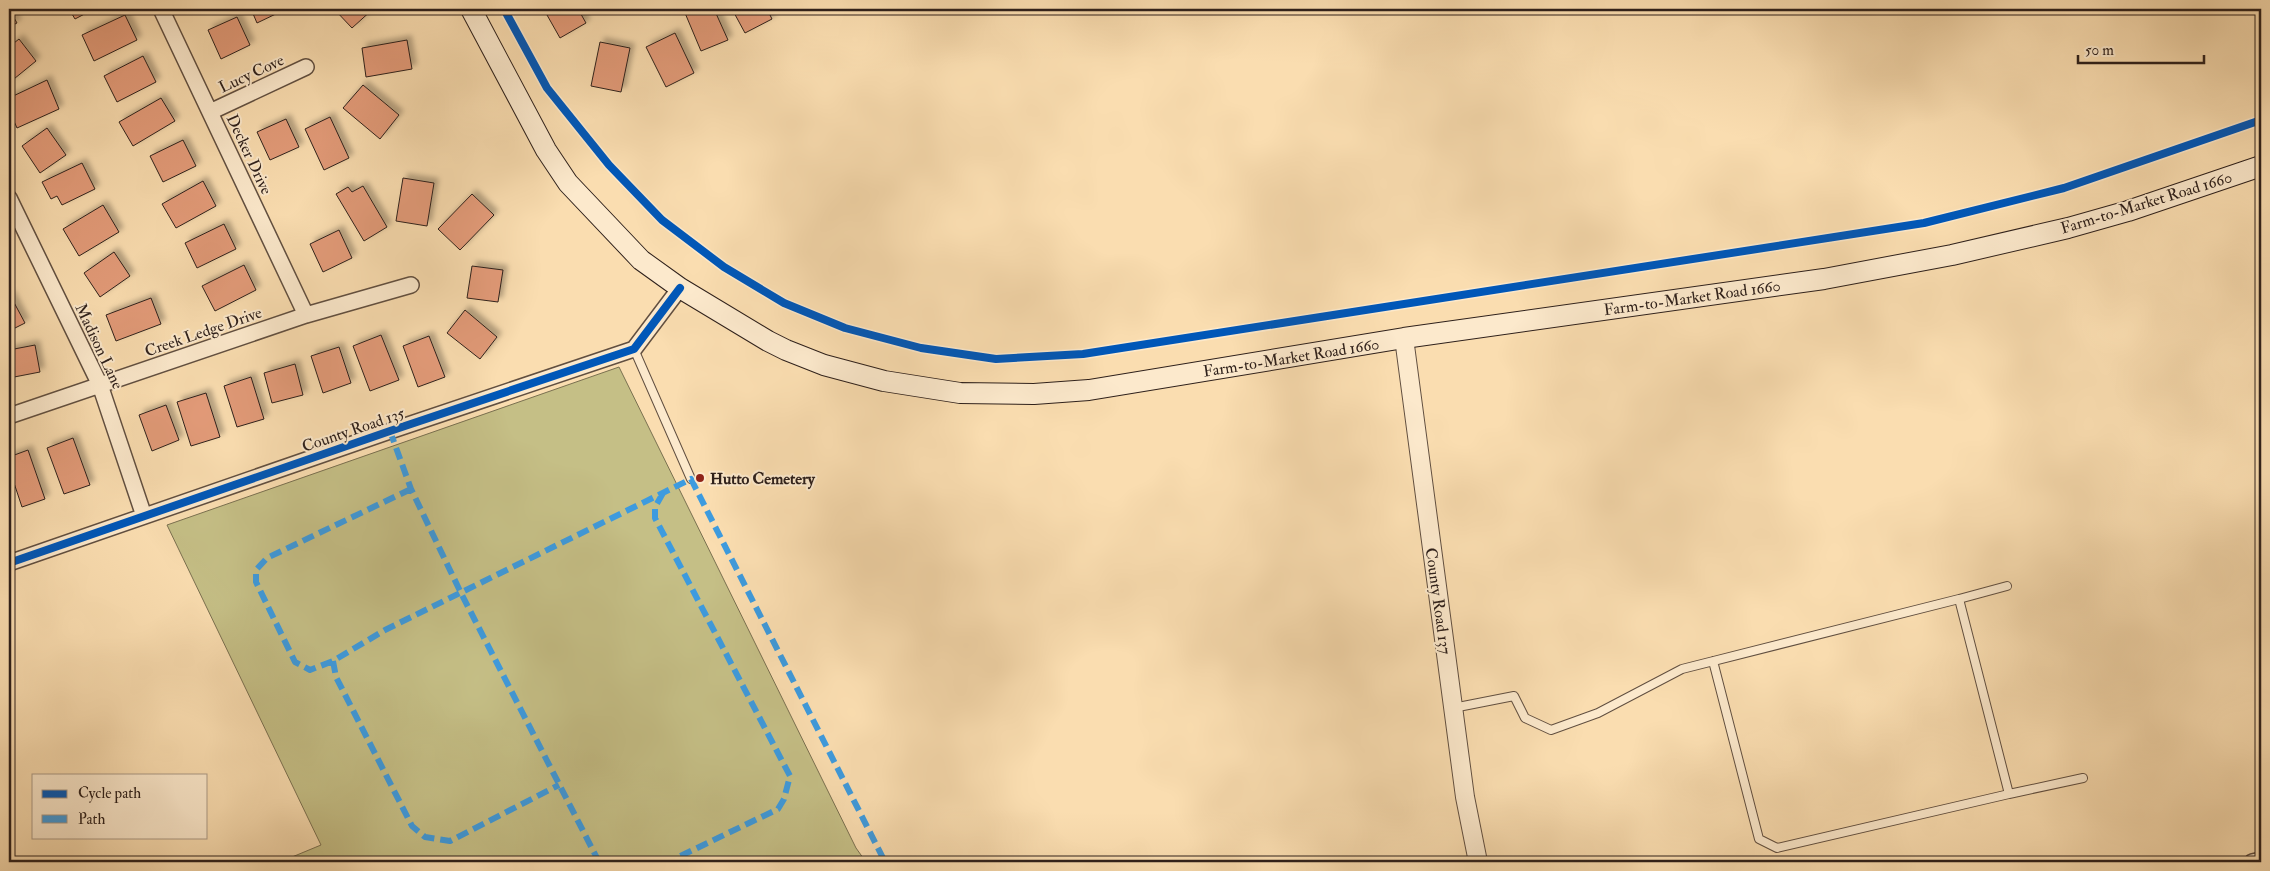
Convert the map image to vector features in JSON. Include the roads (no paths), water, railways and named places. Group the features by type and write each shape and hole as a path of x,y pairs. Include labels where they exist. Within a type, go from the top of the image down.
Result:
{"main road":[{"name":"Farm-to-Market Road 1660","path":"472,9 546,150 568,183 641,260 680,288 768,341 824,365 904,386 960,393 1034,394 1089,390 1404,338 1824,279 1952,255 2128,211 2261,166"}],"street":[{"name":"Decker Drive","path":"161,9 306,315"},
{"name":"Lucy Cove","path":"210,112 306,67"},
{"name":"Madison Lane","path":"9,198 100,385 144,516"},
{"name":"Creek Ledge Drive","path":"9,416 306,315 411,285"},
{"path":"634,349 680,288"},
{"name":"County Road 137","path":"1404,338 1465,797 1478,862"},
{"name":"County Road 135","path":"9,562 634,349"},
{"path":"2252,862 2261,860"}],"lane":[{"path":"634,349 691,479"},
{"path":"1453,708 1514,696 1525,718 1551,730 1598,713 1682,669 2007,586"},
{"path":"1959,599 2009,794"},
{"path":"1713,662 1759,839 1777,848 2083,778"}],"place":[{"name":"Hutto Cemetery","path":"700,478"}]}
